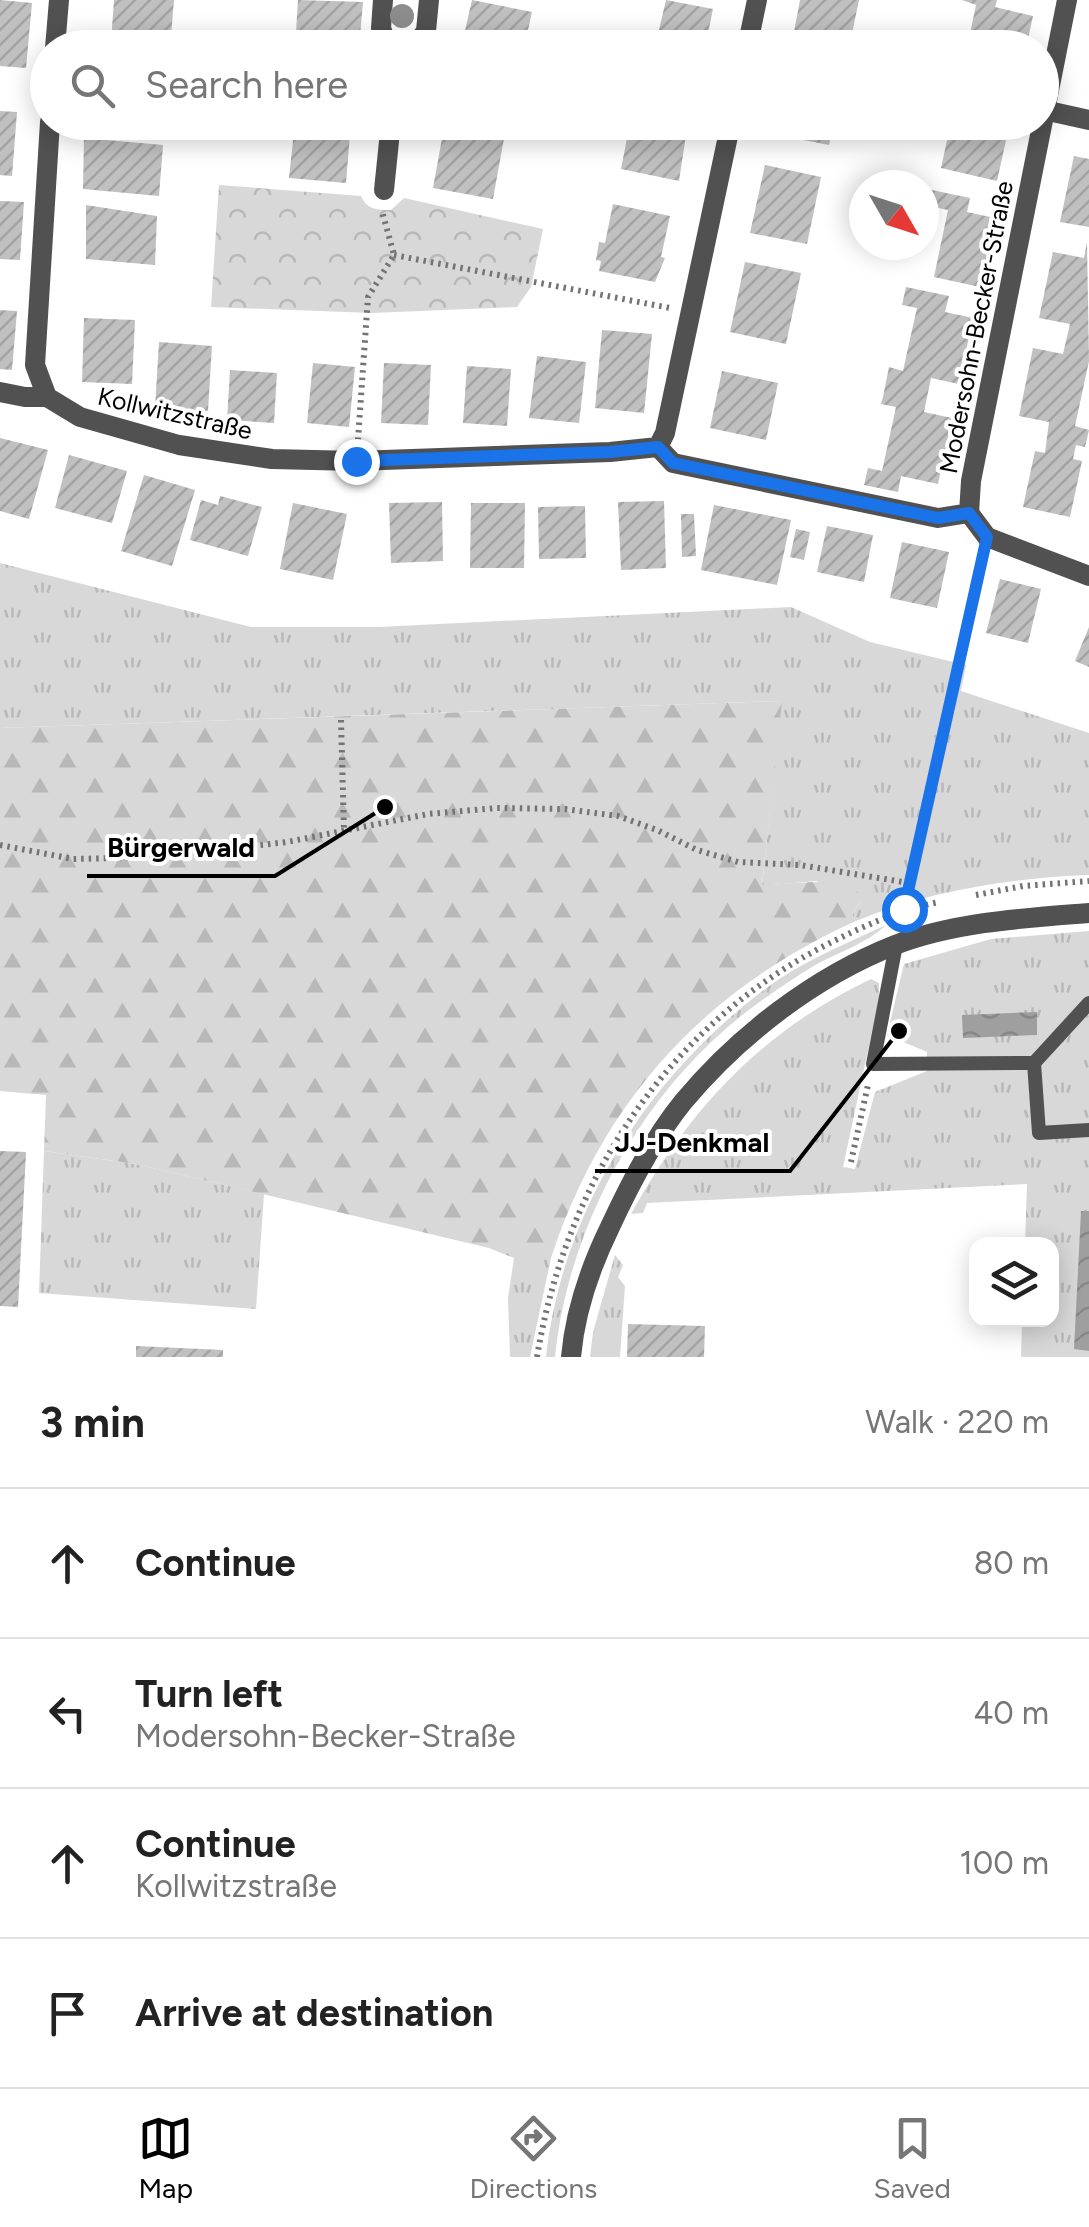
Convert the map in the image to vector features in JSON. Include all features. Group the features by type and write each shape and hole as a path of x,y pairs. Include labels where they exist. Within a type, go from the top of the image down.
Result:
{"street":[{"path":"56,30 59,0"},
{"path":"382,30 384,0"},
{"path":"426,30 428,0"},
{"path":"751,30 757,0"},
{"name":"Modersohn-Becker-Straße","path":"1059,38 1067,0"},
{"path":"1059,113 1089,120"},
{"path":"47,396 35,365 49,140"},
{"path":"384,190 390,140"},
{"path":"658,447 665,433 727,140"},
{"name":"Modersohn-Becker-Straße","path":"658,447 673,463 938,518 969,513 971,482 1038,140"},
{"name":"Kollwitzstraße","path":"0,392 47,396 80,417 179,444 272,460 356,461 658,447"},
{"path":"969,513 987,537 1089,576"},
{"path":"572,1357 588,1272 630,1184 682,1103 752,1032 818,984 896,945 994,921 1089,913"}],"lane":[{"path":"896,945 873,1064 1034,1063"},
{"path":"1089,1003 1034,1063 1039,1132 1089,1130"}],"path":[{"path":"356,461 368,297 394,254 382,213 384,190"},
{"path":"394,254 691,312"},
{"path":"896,945 987,537"},
{"path":"341,720 344,831"},
{"path":"0,845 73,859 160,857 287,842 445,812 565,808 618,816 697,850 738,862 800,865 909,884"},
{"path":"851,1162 873,1064"}],"green space":[{"path":"219,185 361,196 370,207 382,210 391,210 404,198 543,229 531,287 517,307 372,313 211,307"},
{"path":"0,563 251,627 378,627 791,607 870,642 966,665 961,691 1089,733 1089,875 970,888 856,921 852,915 860,902 816,881 762,886 781,701 0,728"},
{"path":"782,701 762,885 826,882 850,888 861,894 852,915 856,921 752,980 666,1056 599,1148 551,1258 514,1258 489,1248 136,1164 44,1151 46,1095 0,1091 0,728"},
{"path":"886,925 761,1001 683,1071 621,1158 597,1205 577,1255 555,1357 546,1357 555,1303 591,1199 649,1105 723,1024 765,989 808,962"},
{"path":"1089,931 1089,1357 1021,1357 1022,1327 1059,1327 1059,1237 1025,1237 1027,1184 647,1203 643,1213 631,1214 678,1140 732,1077 796,1023 871,979 879,983 879,999 843,1167 855,1169 875,1092 927,1071 927,1052 887,1035 904,964 991,939"},
{"path":"44,1151 136,1164 264,1194 256,1309 39,1293"},
{"path":"615,1255 623,1265 618,1277 625,1286 620,1357 590,1357 593,1332"},
{"path":"514,1258 551,1258 530,1357 510,1357 508,1298"}],"water":[{"path":"1037,1012 1037,1035 963,1038 962,1015"},
{"path":"1081,1211 1089,1211 1089,1351 1074,1349"}],"building":[{"path":"0,0 32,3 26,68 0,66"},
{"path":"114,0 174,0 172,30 112,30"},
{"path":"298,0 363,2 361,30 296,30"},
{"path":"472,0 532,12 528,30 465,30"},
{"path":"666,0 713,9 709,30 659,30"},
{"path":"800,0 859,0 853,30 794,30"},
{"path":"962,0 997,0 995,7 1033,16 1030,30 971,30 976,5"},
{"path":"0,111 17,112 12,176 0,175"},
{"path":"84,140 163,145 159,196 83,189"},
{"path":"293,140 350,140 346,183 289,178"},
{"path":"442,140 504,140 493,199 433,188"},
{"path":"627,140 685,140 679,181 621,169"},
{"path":"804,140 830,140 829,145"},
{"path":"947,140 1006,140 997,181 941,168"},
{"path":"1074,156 1089,159 1089,227 1060,222"},
{"path":"765,165 821,177 807,244 750,233"},
{"path":"939,192 970,198 967,212 995,218 980,287 934,277 948,210 939,208"},
{"path":"0,201 24,202 20,260 0,259"},
{"path":"613,204 670,216 661,257 665,258 655,282 599,271 599,242 605,243"},
{"path":"86,205 157,216 155,265 86,259"},
{"path":"1087,242 1089,361 1075,426 1089,430 1085,447 1076,445 1073,459 1082,461 1070,517 1023,507 1035,451 1045,453 1049,422 1019,416 1033,348 1063,354 1070,324 1039,318 1053,252 1084,258"},
{"path":"745,262 801,273 786,344 730,332"},
{"path":"906,287 949,296 945,312 973,318 959,384 931,378 924,412 952,418 938,484 901,476 898,492 864,485 868,468 882,471 896,407 881,404 889,367 903,371 917,308 902,305"},
{"path":"0,310 17,311 12,370 0,369"},
{"path":"84,318 135,320 132,384 82,382"},
{"path":"602,330 652,334 644,413 595,408"},
{"path":"159,342 212,346 208,411 155,408"},
{"path":"537,356 586,362 579,423 529,418"},
{"path":"313,363 355,367 349,427 307,423"},
{"path":"384,363 431,365 428,425 381,423"},
{"path":"467,366 511,369 507,426 463,423"},
{"path":"230,370 277,373 274,423 227,420"},
{"path":"722,371 778,383 766,440 710,428"},
{"path":"0,438 48,450 29,519 0,511"},
{"path":"69,455 127,471 112,523 55,508"},
{"path":"144,475 195,490 172,566 121,551"},
{"path":"220,496 262,507 248,556 190,540 201,500 218,505"},
{"path":"664,501 666,568 621,570 618,502"},
{"path":"442,502 443,561 391,563 389,503"},
{"path":"293,503 347,514 333,580 280,569"},
{"path":"471,503 525,503 524,568 470,568"},
{"path":"714,505 791,520 777,585 701,570"},
{"path":"585,506 586,558 539,559 538,507"},
{"path":"681,514 694,514 696,556 682,557"},
{"path":"827,526 873,535 864,582 817,572"},
{"path":"796,529 810,532 804,560 790,557"},
{"path":"902,542 949,552 937,608 890,598"},
{"path":"1000,579 1041,589 1028,643 986,633"},
{"path":"1089,627 1089,667 1075,661"},
{"path":"0,1151 26,1152 18,1307 0,1306"},
{"path":"628,1324 705,1326 704,1357 627,1357"},
{"path":"136,1346 223,1350 223,1357 136,1357"}],"place":[{"name":"Bürgerwald","path":"385,807"},
{"name":"JJ-Denkmal","path":"899,1031"}],"route":[{"path":"356,461 658,447 673,463 938,518 969,513 987,537 904,909"}]}
